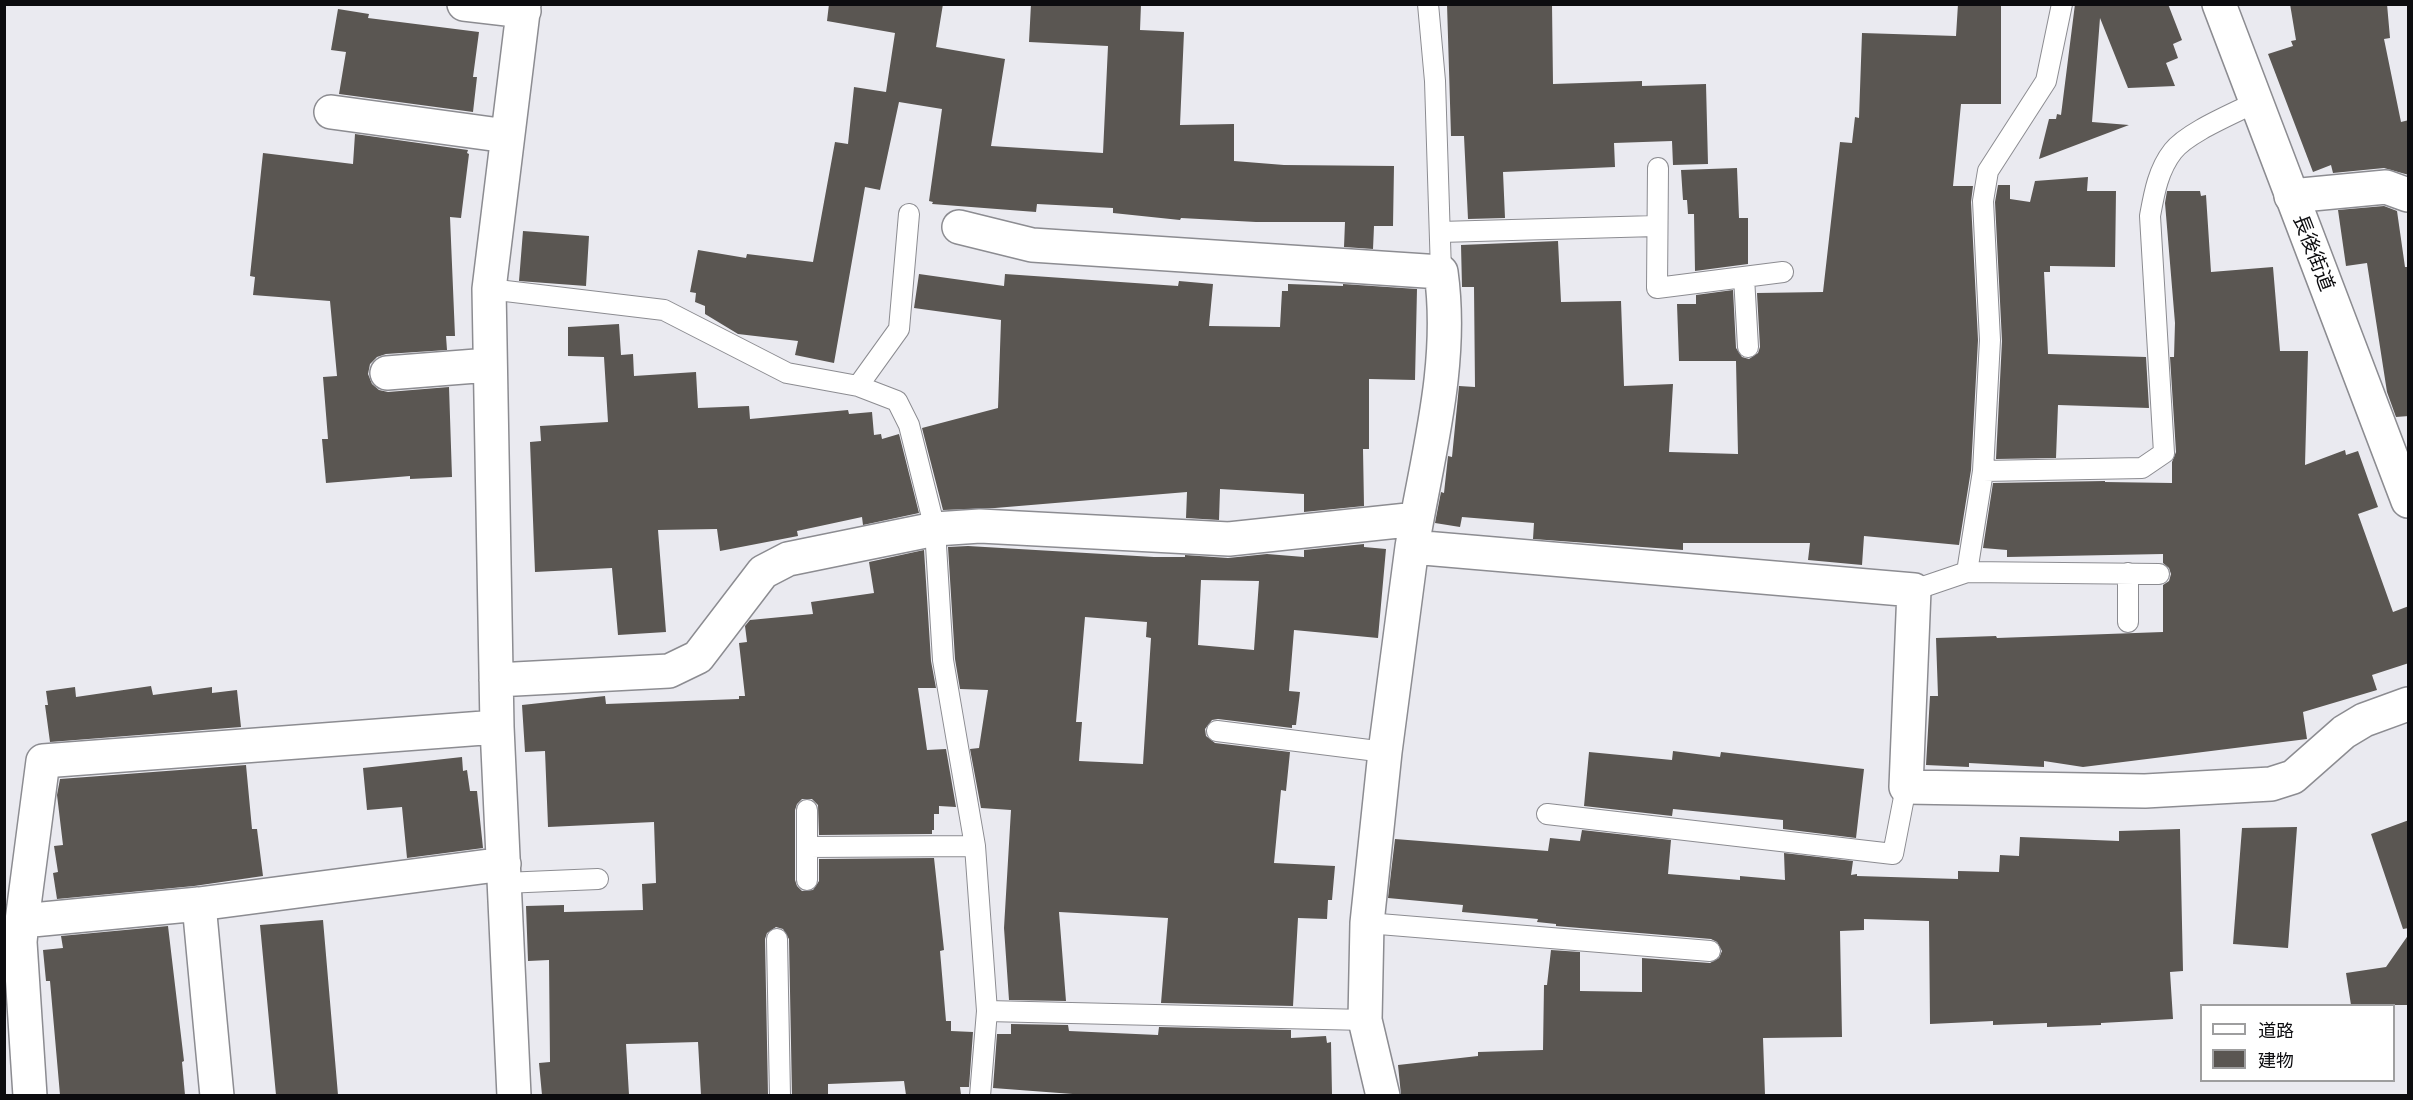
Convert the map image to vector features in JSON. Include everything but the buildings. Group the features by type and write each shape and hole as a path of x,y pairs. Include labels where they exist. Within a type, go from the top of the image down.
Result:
{"street":[{"path":"464,4 524,8 489,289 497,727 514,1095"},
{"name":"長後街道","path":"2219,4 2409,501"},
{"path":"331,112 507,136"},
{"path":"2291,196 2386,187 2409,195"},
{"path":"959,227 1032,245 1441,272 1445,303 1443,373 1414,533 1385,752 1367,923 1365,1020 1383,1095"},
{"path":"387,373 489,365"},
{"path":"496,680 669,671 698,657 763,572 788,559 935,529 980,526 1228,539 1414,533 1914,591 1906,787 2145,791 2271,784 2293,777 2344,732 2364,720 2409,704"},
{"path":"30,1095 16,936 43,761 497,727"},
{"path":"16,936 199,904 504,874"},
{"path":"199,904 217,1095"}],"lane":[{"path":"1428,4 1435,81 1441,272"},
{"path":"1967,572 1983,471 1990,340 1983,201 1988,171 2046,81 2062,4"},
{"path":"1983,471 2142,468 2164,453 2150,216 2156,183 2173,150 2201,130 2256,102"},
{"path":"1658,168 1657,288 1783,272"},
{"path":"858,386 899,328 909,214"},
{"path":"1440,232 1656,226"},
{"path":"1744,277 1748,347"},
{"path":"489,289 664,310 787,373 858,386 897,401 909,425 935,529 943,660 975,846 987,1011 980,1095"},
{"path":"1914,591 1967,572 2159,574"},
{"path":"2128,573 2128,622"},
{"path":"1217,731 1385,752"},
{"path":"1547,814 1893,854 1906,787"},
{"path":"807,810 807,880"},
{"path":"807,847 975,846"},
{"path":"504,874 598,879"},
{"path":"1367,923 1710,951"},
{"path":"777,939 780,1095"},
{"path":"987,1011 1365,1020"}]}
